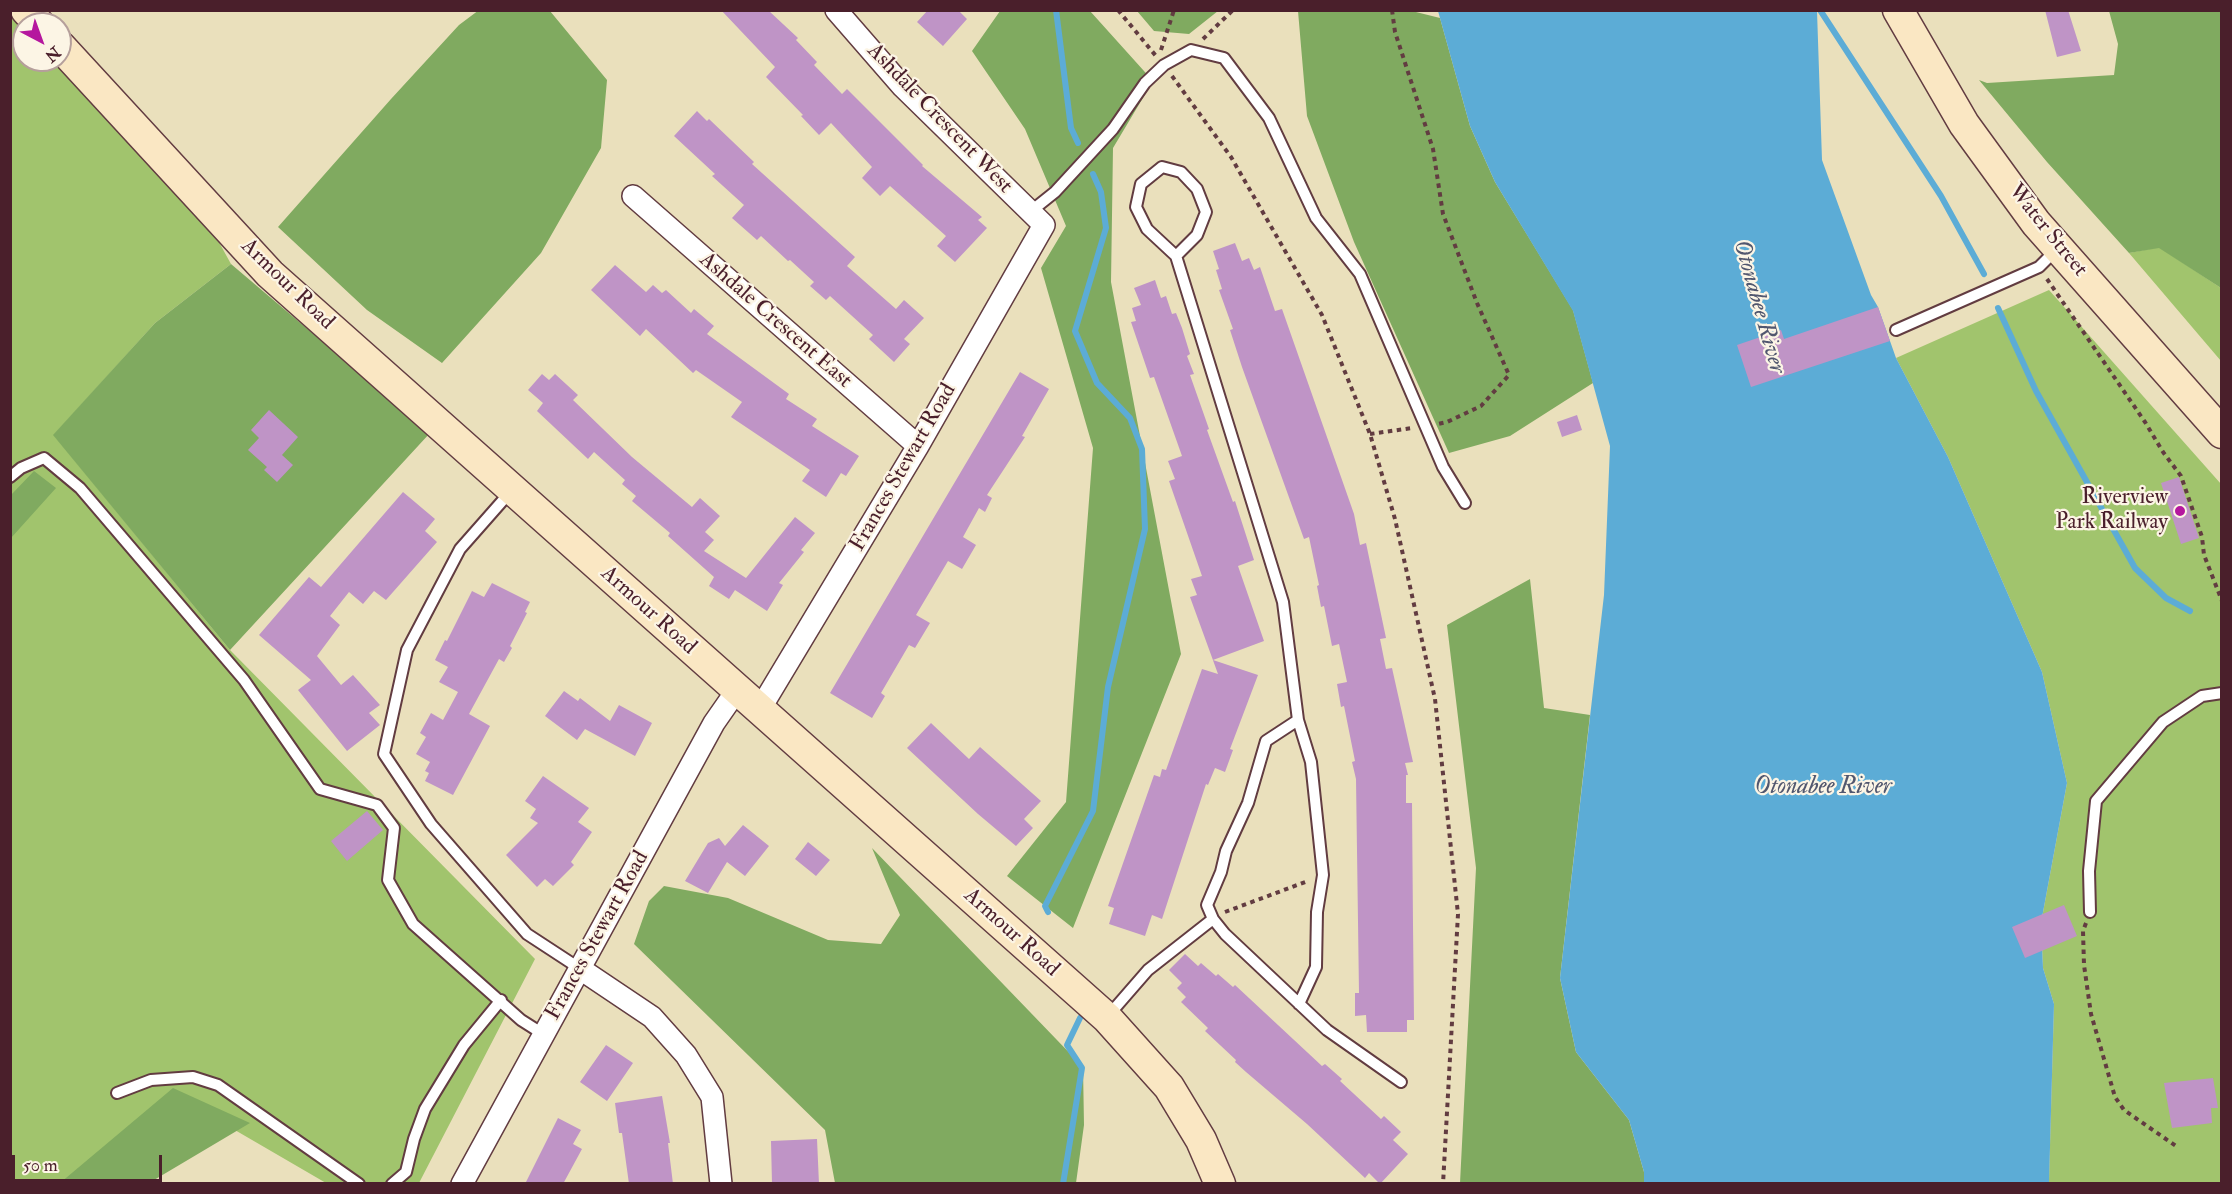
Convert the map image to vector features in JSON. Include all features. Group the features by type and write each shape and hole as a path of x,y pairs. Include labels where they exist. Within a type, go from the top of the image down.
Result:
{"main road":[{"name":"Water Street","path":"1898,10 1964,124 2036,223 2049,257 2222,433"},
{"name":"Armour Road","path":"72,59 270,274 1107,1018 1169,1087 1201,1140 1220,1184"}],"street":[{"name":"Ashdale Crescent West","path":"836,10 903,87 1037,218"},
{"name":"Ashdale Crescent East","path":"633,196 918,446"},
{"name":"Frances Stewart Road","path":"760,709 918,446 1037,218"},
{"name":"Frances Stewart Road","path":"462,1184 714,723 737,690"},
{"path":"579,968 652,1017 686,1055 712,1097 721,1184"}],"lane":[{"path":"1037,218 1054,192 1113,129 1145,83 1164,65 1191,50 1224,58 1269,118 1316,218 1360,274 1443,467 1465,503"},
{"path":"1176,256 1197,234 1206,212 1197,189 1181,172 1162,167 1141,184 1136,207 1147,229 1176,256 1283,602 1298,720 1311,762 1323,875 1317,912 1316,967 1299,1004"},
{"path":"1896,330 2049,257"},
{"path":"10,477 21,468 44,458 80,488 244,680 320,789 376,805 394,828 388,880 413,924 521,1020 543,1034"},
{"path":"512,490 460,549 407,650 384,754 431,824 527,934 579,968"},
{"path":"2090,912 2089,870 2096,801 2163,722 2202,696 2222,693"},
{"path":"1298,720 1266,741 1248,803 1226,851 1221,872 1208,905 1213,919 1225,934 1327,1030 1401,1082"},
{"path":"1107,1018 1148,970 1213,919"},
{"path":"393,1184 406,1172 414,1139 425,1109 464,1045 501,1000"},
{"path":"117,1093 151,1080 193,1077 218,1085 358,1184"}],"path":[{"path":"1118,10 1158,58 1174,10"},
{"path":"1191,50 1233,10"},
{"path":"1370,434 1447,422 1481,406 1509,375 1477,303 1443,214 1433,149 1395,32 1392,10"},
{"path":"1164,65 1231,157 1322,315 1370,434 1395,519 1435,699 1458,914 1443,1184"},
{"path":"2049,257 2163,452 2181,476 2202,537 2204,555 2222,601"},
{"path":"1213,919 1228,910 1323,875"},
{"path":"2090,912 2083,931 2084,965 2091,1014 2115,1097 2124,1110 2176,1146"}],"green space":[{"path":"26,10 26,12 12,12 12,72 71,72 204,215 231,264 155,323 54,435 230,650 535,959 419,1183 326,1183 185,1101 105,1183 11,1183 10,11"},
{"path":"479,10 550,11 607,80 601,148 541,253 442,363 367,310 278,227 459,25"},
{"path":"1000,11 1090,11 1153,81 1113,148 1111,282 1181,654 1073,928 1007,876 1066,802 1093,448 1041,268 1066,226 1025,129 972,51"},
{"path":"1137,11 1218,11 1189,34 1154,31"},
{"path":"1298,11 1412,11 1440,18 1470,126 1495,182 1573,310 1593,383 1510,436 1449,453 1354,242 1307,116"},
{"path":"2109,11 2221,11 2221,288 2159,248 2129,253 2047,162 1979,80 1987,83 2114,75 2118,44"},
{"path":"2159,247 2221,288 2221,361 2129,253"},
{"path":"231,264 430,433 230,650 53,435 155,323"},
{"path":"2049,290 2221,484 2221,1183 2049,1183 2054,1004 2043,968 2041,923 2067,783 2042,672 1948,457 1896,358"},
{"path":"34,471 56,488 11,538 11,495"},
{"path":"1530,579 1544,708 1590,715 1560,978 1576,1052 1629,1120 1644,1172 1644,1183 1460,1183 1476,868 1447,625"},
{"path":"872,848 1083,1067 1084,1125 1076,1183 835,1183 825,1130 634,944 649,901 664,886 728,898 828,940 881,944 900,915"},
{"path":"173,1088 250,1123 149,1183 60,1183"}],"water":[{"name":"Otonabee River","path":"1438,11 1817,11 1822,160 1896,358 1948,457 2042,672 2067,783 2041,923 2043,968 2054,1004 2049,1183 1644,1183 1644,1172 1629,1120 1576,1052 1560,978 1604,595 1610,446 1573,311 1495,182 1470,126"}],"building":[{"path":"721,10 769,11 798,38 796,40 817,62 814,65 842,94 847,89 922,166 982,217 978,220 987,228 955,262 937,246 946,236 890,186 880,196 862,178 872,167 831,123 819,135 801,116 803,115 766,77 775,67"},
{"path":"928,10 958,10 967,19 943,46 917,22"},
{"path":"2045,10 2068,10 2081,51 2057,57"},
{"path":"697,111 707,121 709,119 754,162 752,164 855,257 847,266 896,309 904,300 924,318 904,339 910,344 894,362 869,339 873,335 830,296 826,300 810,286 814,282 790,260 788,261 761,236 757,240 732,218 744,205 712,176 715,174 674,136"},
{"path":"1235,243 1242,261 1249,258 1254,270 1260,267 1275,311 1282,309 1354,514 1360,545 1366,543 1386,638 1380,639 1386,669 1392,668 1413,762 1405,763 1408,775 1406,775 1406,803 1412,803 1414,1020 1407,1020 1407,1032 1367,1032 1366,1015 1355,1016 1355,993 1359,993 1356,779 1352,762 1355,761 1344,706 1341,707 1337,684 1347,682 1339,644 1332,646 1324,606 1321,607 1309,537 1304,539 1242,367 1230,330 1233,329 1219,290 1222,289 1216,270 1219,269 1213,251"},
{"path":"615,265 646,292 653,285 662,293 666,290 691,313 694,309 714,326 707,334 789,394 786,399 817,419 812,426 859,456 846,476 841,473 826,497 802,481 810,470 731,417 742,402 696,370 693,373 646,329 640,336 591,290"},
{"path":"1155,280 1161,298 1166,296 1172,314 1176,313 1182,328 1190,354 1187,356 1194,374 1190,375 1209,429 1207,430 1233,502 1235,501 1254,560 1238,566 1264,641 1213,660 1258,675 1230,749 1233,750 1225,772 1215,768 1208,785 1206,784 1162,919 1152,915 1145,936 1109,924 1114,908 1108,906 1154,775 1160,777 1162,769 1166,770 1202,669 1218,674 1190,597 1197,595 1191,579 1202,576 1169,481 1175,479 1168,461 1182,456 1154,377 1150,378 1131,322 1136,321 1132,308 1141,305 1134,288"},
{"path":"1878,307 1890,341 1751,387 1737,345 1781,330 1784,339"},
{"path":"1020,372 1049,389 1022,436 1025,437 987,495 992,498 985,512 979,508 963,537 976,545 962,569 948,561 916,615 930,623 915,648 909,645 881,693 885,696 872,718 830,693"},
{"path":"542,374 549,380 555,374 578,395 573,400 632,457 692,507 700,498 720,516 705,532 714,540 704,551 746,578 795,517 815,533 801,550 804,552 779,583 783,585 767,611 735,590 729,599 709,586 714,577 668,536 670,533 632,501 636,496 622,484 625,480 594,452 588,459 537,411 543,403 528,390"},
{"path":"269,410 298,437 282,455 293,465 277,482 264,470 267,467 248,450 259,438 251,430"},
{"path":"1577,415 1582,430 1562,437 1557,422"},
{"name":"Riverview Park Railway","path":"2179,477 2199,538 2181,544 2161,483"},
{"path":"403,492 435,519 425,531 437,542 386,600 374,591 363,604 349,592 330,616 340,625 317,656 341,685 353,675 380,705 369,713 380,725 347,751 298,690 311,680 259,635 309,577 321,587"},
{"path":"492,583 530,602 525,612 527,613 510,646 512,648 504,662 499,659 469,714 490,726 453,795 425,781 429,773 425,771 430,762 416,754 426,737 420,733 431,713 443,720 458,692 439,682 448,667 435,660 472,591 484,597"},
{"path":"564,691 578,701 580,698 610,721 619,705 652,723 635,756 585,729 577,740 545,716"},
{"path":"931,723 969,759 980,747 1041,801 1024,819 1033,828 1016,846 907,748"},
{"path":"543,776 589,808 578,822 592,832 571,862 574,865 553,886 545,879 537,887 506,855 538,823 530,818 536,809 525,801"},
{"path":"367,811 383,830 347,861 331,841"},
{"path":"743,825 769,846 745,876 727,862 708,893 685,881 708,843 719,838 725,846"},
{"path":"808,842 830,860 816,876 795,859"},
{"path":"2064,905 2077,936 2025,958 2012,927"},
{"path":"1185,954 1198,966 1201,963 1233,987 1235,985 1322,1066 1325,1064 1342,1079 1340,1081 1381,1119 1384,1116 1401,1132 1393,1140 1408,1154 1380,1184 1369,1173 1365,1178 1235,1062 1236,1060 1205,1031 1208,1028 1181,1002 1186,997 1177,988 1182,983 1169,970"},
{"path":"606,1045 633,1063 607,1101 580,1082"},
{"path":"2213,1078 2218,1108 2211,1108 2212,1123 2172,1128 2164,1083"},
{"path":"662,1096 670,1143 668,1143 673,1184 629,1184 615,1103"},
{"path":"558,1118 581,1130 573,1144 582,1149 563,1184 525,1184"},
{"path":"817,1139 819,1184 772,1184 771,1141"}],"waterway":[{"path":"1056,10 1071,128 1078,143"},
{"path":"1820,10 1941,196 1984,274"},
{"path":"1048,912 1045,906 1093,811 1108,687 1145,529 1142,449 1130,418 1097,383 1075,331 1106,228 1101,192 1093,174"},
{"path":"1998,308 2036,391 2135,568 2166,598 2190,611"},
{"path":"1063,1184 1082,1068 1067,1045 1080,1018"}],"place":[{"name":"Riverview Park Railway","path":"2180,511"}]}
